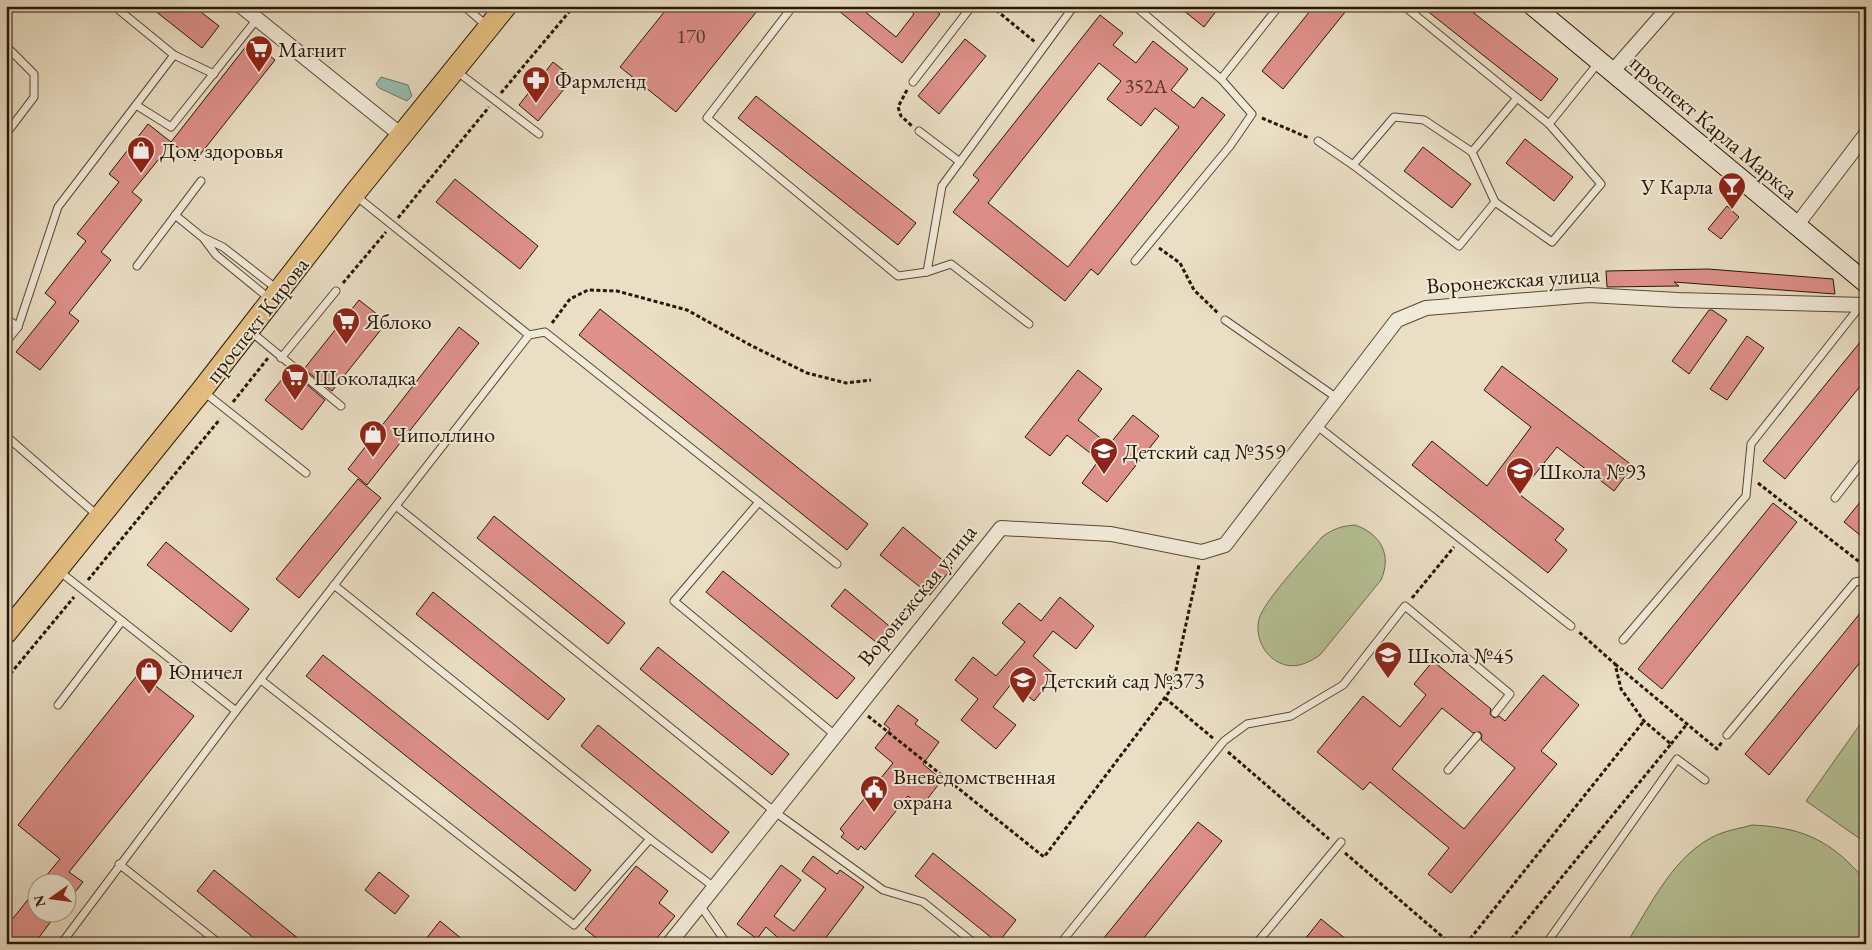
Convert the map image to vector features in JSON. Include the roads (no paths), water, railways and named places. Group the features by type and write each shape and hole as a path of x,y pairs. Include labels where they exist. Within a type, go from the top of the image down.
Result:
{"main road":[{"name":"проспект Кирова","path":"6,632 202,390 354,194 506,6"}],"street":[{"path":"241,6 401,135"},
{"name":"проспект Карла Маркса","path":"1533,6 1796,226 1862,273"},
{"path":"1606,67 1670,6"},
{"path":"1796,226 1866,134"},
{"name":"Воронежская улица","path":"669,944 1001,528 1111,534 1202,552 1224,545 1397,320 1426,308 1589,295 1678,300 1863,305"}],"lane":[{"path":"114,6 174,55 214,74"},
{"path":"464,6 489,28"},
{"path":"793,6 707,118 898,276 927,272 951,264 1029,324"},
{"path":"913,82 970,9 960,6"},
{"path":"927,272 942,186 1074,6"},
{"path":"1135,6 1221,78 1252,114 1230,146 1135,261"},
{"path":"1221,78 1279,6"},
{"path":"1353,165 1394,117 1424,120 1472,152 1495,202 1552,242 1601,184 1549,124 1404,6"},
{"path":"136,105 171,127 257,19"},
{"path":"6,46 34,74 34,97 6,134"},
{"path":"6,342 18,327 58,207 174,55"},
{"path":"1549,124 1606,67"},
{"path":"455,70 539,134"},
{"path":"1472,152 1517,98"},
{"path":"919,130 960,162"},
{"path":"1318,141 1353,165 1459,246 1495,202"},
{"path":"137,266 201,180"},
{"path":"354,194 529,335"},
{"path":"175,215 202,237 216,255 275,295"},
{"path":"202,237 223,247 275,295"},
{"path":"281,358 336,291"},
{"path":"1623,640 1746,496 1752,444 1863,305"},
{"path":"6,318 18,327"},
{"path":"1225,320 1337,398"},
{"path":"248,330 341,406"},
{"path":"61,944 119,864 236,711 529,335 545,332 837,564"},
{"path":"202,390 306,473"},
{"path":"1316,424 1571,626"},
{"path":"6,436 99,517"},
{"path":"1836,498 1866,458"},
{"path":"759,502 674,601 835,735"},
{"path":"396,506 775,812 883,890 923,902 975,944"},
{"path":"56,570 236,711"},
{"path":"1727,735 1855,582 1866,580"},
{"path":"334,585 650,839 714,887"},
{"path":"1060,944 1220,745 1247,724 1291,716 1343,685 1405,606 1510,694 1495,713"},
{"path":"58,705 122,621"},
{"path":"261,680 574,925 650,839"},
{"path":"1448,770 1477,736"},
{"path":"1546,944 1677,759 1705,780"},
{"path":"1256,944 1339,844"},
{"path":"119,864 220,944"},
{"path":"700,905 727,944"}],"water":[{"path":"381,77 408,85 412,96 407,101 379,88 376,84"}],"place":[{"name":"Магнит","path":"259,73"},
{"name":"Фармленд","path":"536,104"},
{"name":"Дом здоровья","path":"141,174"},
{"name":"У Карла","path":"1732,210"},
{"name":"Яблоко","path":"346,345"},
{"name":"Шоколадка","path":"295,401"},
{"name":"Чиполлино","path":"373,458"},
{"name":"Детский сад №359","path":"1104,475"},
{"name":"Школа №93","path":"1520,495"},
{"name":"Школа №45","path":"1388,679"},
{"name":"Юничел","path":"149,695"},
{"name":"Детский сад №373","path":"1023,704"},
{"name":"Вневедомственная охрана","path":"874,813"}]}
